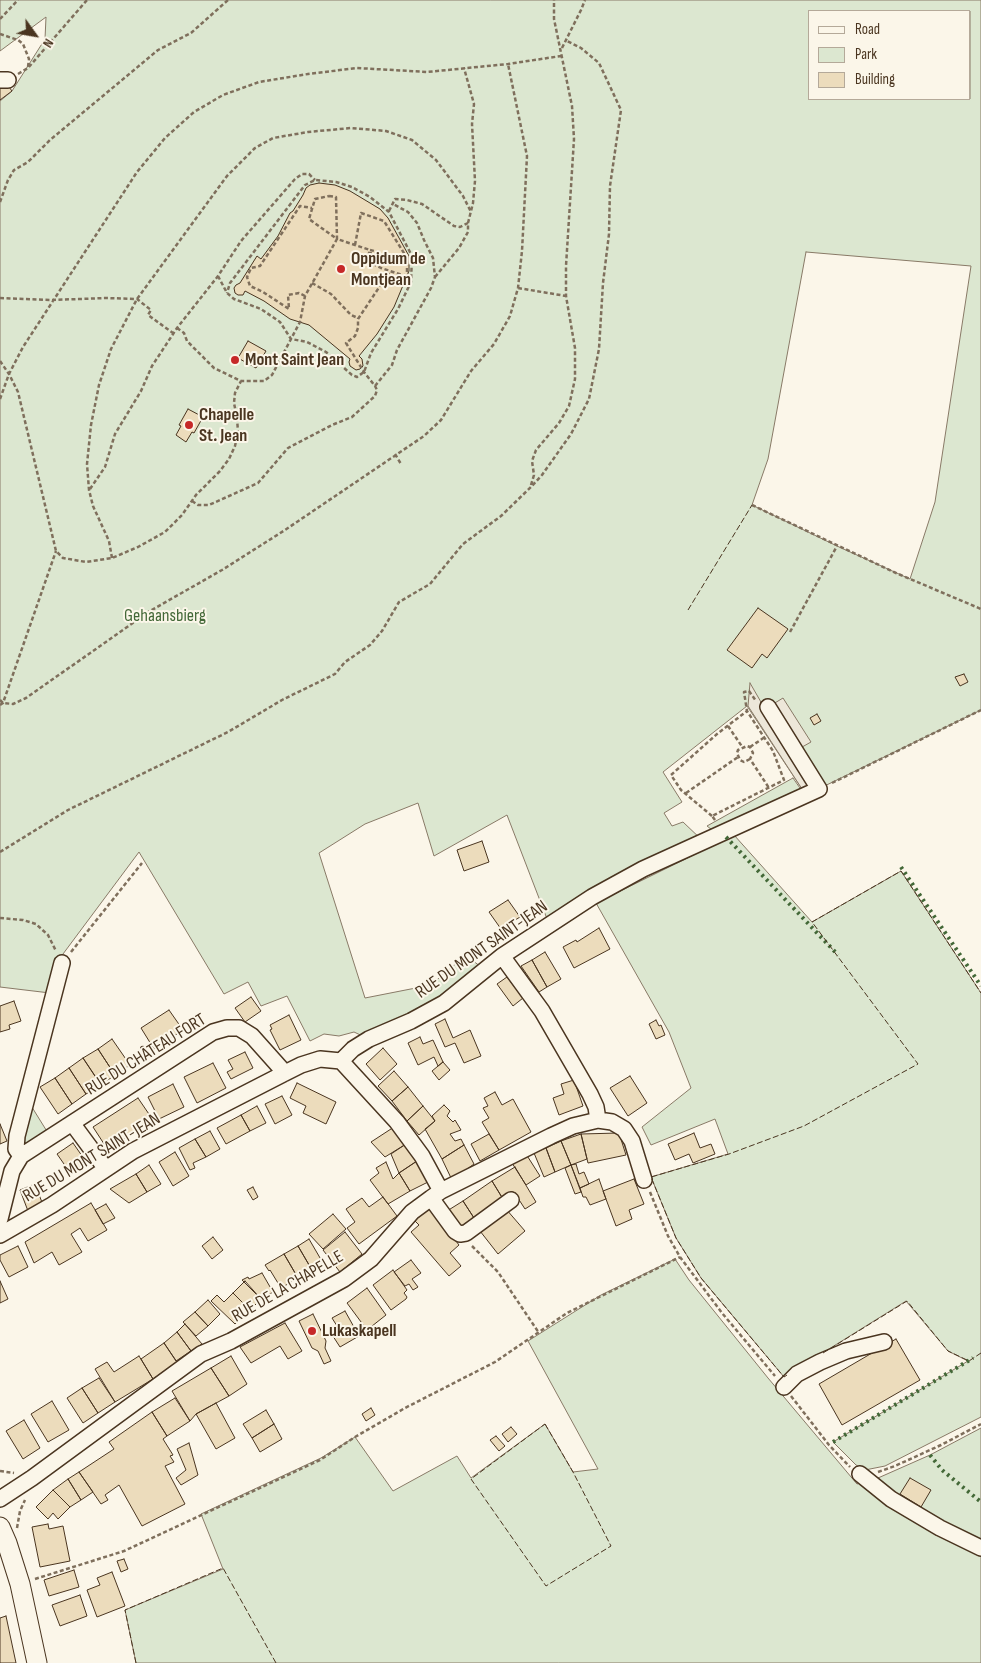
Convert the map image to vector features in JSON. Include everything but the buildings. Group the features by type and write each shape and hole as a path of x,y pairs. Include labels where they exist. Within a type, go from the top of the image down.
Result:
{"main road":[{"path":"0,1527 20,1584 37,1663"}],"street":[{"name":"RUE DU MONT SAINT-JEAN","path":"0,1235 52,1205 133,1151 285,1073 301,1065 320,1060 341,1062 353,1049 368,1039 410,1021 444,1003 502,956 592,897 643,869 819,789 768,707"},
{"path":"502,956 542,1011 590,1094 596,1107 598,1120 612,1122 624,1130 632,1140 644,1180"},
{"path":"0,1219 12,1171 21,1156 16,1149 17,1136 62,964"},
{"name":"RUE DU CHÂTEAU FORT","path":"21,1156 213,1032 227,1028 239,1028 252,1036 285,1073"},
{"path":"341,1062 397,1122 422,1156 436,1194 455,1231 460,1234 466,1233 511,1200"},
{"name":"RUE DE LA CHAPELLE","path":"0,1499 32,1478 201,1354 231,1341 344,1278 371,1259 412,1212 436,1194 573,1126 598,1120"},
{"path":"72,1123 106,1169"},
{"path":"784,1387 797,1374 846,1350 884,1342"},
{"path":"860,1474 900,1504 940,1528 981,1548"}],"path":[{"path":"0,19 18,0"},
{"path":"0,34 18,40 23,44 29,59 28,68 88,0"},
{"path":"0,202 14,170 28,162 50,140 158,50 191,32 228,0"},
{"path":"531,487 534,475 532,461 536,450 569,406 575,379 575,348 566,296 568,221 574,139 572,106 554,18 554,0"},
{"path":"561,49 585,0"},
{"path":"0,852 68,810 228,732 282,700 335,674 345,662 370,645 382,631 399,602 430,584 463,544 500,516 531,487 571,434 589,398 599,349 610,186 621,110 599,63 581,48 565,40"},
{"path":"0,399 9,374 23,347 137,172 160,145 194,112 223,95 259,82 308,74 357,68 427,72 508,64 561,56"},
{"path":"56,551 1,702 13,704 26,698 150,611 222,570 285,530 424,436 440,420 471,371 494,344 510,316 518,288 527,156 508,64"},
{"path":"375,386 392,365 397,350 435,278 460,248 468,232 475,181 472,124 474,104 464,68"},
{"path":"112,558 108,541 93,506 89,490 87,464 91,425 99,384 111,349 137,299 227,176 255,148 273,138 308,132 351,128 386,131 412,140 436,160 463,196 471,212"},
{"path":"89,490 105,467 115,434 142,391 152,366 177,328 218,276 241,241 295,179 302,174 308,174 315,180"},
{"path":"218,276 227,293 234,299 261,309 280,322 291,339 307,342 326,352 352,375 357,377 364,372 371,353 398,309 411,282 412,256 389,212 370,196 336,182 315,180 305,185 230,283 227,293"},
{"path":"177,328 184,333 187,341 208,364 241,381 264,381 272,375 300,322 305,296 337,239 336,197 314,199 309,219 337,239 355,245 370,250 370,253 376,254 373,264 405,276 407,258 384,221 361,213 355,245"},
{"path":"389,212 395,199 407,200 422,204 454,226 460,227 468,223"},
{"path":"393,204 408,212 418,222 433,258 435,278"},
{"path":"305,296 298,293 288,295 289,309 250,286 247,277 251,268 260,266 300,206 312,208"},
{"path":"192,501 198,505 209,505 258,483 288,448 332,425 352,418 375,396 377,390 375,386 346,343 355,336 358,328 358,318 390,271"},
{"path":"312,283 331,294 351,315 358,318"},
{"path":"518,288 566,296"},
{"path":"0,298 52,300 137,299 151,310 148,316 174,333"},
{"path":"0,361 18,392 56,551 63,558 72,561 86,562 112,558 138,547 165,532 182,515 192,501 220,471 229,459 235,446 238,418 234,403 234,393 241,381"},
{"path":"395,454 401,464"},
{"path":"752,505 837,546 981,609"},
{"path":"790,632 837,546"},
{"path":"712,816 784,780 773,751 748,711 744,692 749,691"},
{"path":"834,782 981,710"},
{"path":"724,832 712,816 681,790 671,775 717,734 748,711"},
{"path":"728,726 743,748"},
{"path":"750,747 753,753 750,758 744,762 740,760 738,750 747,746 750,747 765,737"},
{"path":"685,794 738,757"},
{"path":"750,758 769,788"},
{"path":"1,919 23,920 36,924 48,935 62,964 142,863"},
{"path":"644,1180 668,1236 680,1257 722,1313 784,1387 829,1445 852,1470 860,1474 882,1471 941,1445 981,1424"},
{"path":"460,1234 498,1272 539,1333"},
{"path":"20,1584 124,1551 320,1460 405,1408 494,1362 567,1313 680,1257"}],"green space":[{"name":"Gehaansbierg","path":"0,0 981,0 981,710 806,795 747,706 663,772 682,802 664,813 672,826 683,822 703,841 549,924 507,815 434,856 418,803 365,824 319,853 365,998 431,985 454,965 472,960 485,970 411,1021 369,1039 354,1032 339,1036 324,1034 310,1041 287,996 261,1006 248,982 224,994 139,852 60,958 50,993 0,987 0,101 12,91 45,39 46,17 0,51","holes":["806,252 971,266 935,502 910,579 752,505 768,459"]},
{"path":"793,778 802,791 716,833 707,826"},
{"path":"734,835 812,922 901,871 981,993 981,1417 885,1466 865,1470 856,1465 833,1442 968,1361 948,1351 906,1301 784,1377 701,1278 676,1238 651,1177 728,1154 715,1119 651,1145 642,1127 691,1088 669,1032 596,903"},
{"path":"30,1104 48,1133 26,1145 23,1144 22,1135"},
{"path":"675,1259 689,1280 768,1378 857,1484 878,1478 930,1455 981,1428 981,1663 136,1663 125,1610 223,1569 201,1514 321,1458 355,1437 393,1491 457,1456 471,1478 545,1424 573,1472 598,1469 528,1341 601,1295"}],"shaded area":[{"path":"750,683 765,709 783,698 811,742 795,751 817,786 804,792 748,706"}],"hedge":[{"path":"726,837 838,955"},
{"path":"901,867 981,986"},
{"path":"833,1442 973,1358"},
{"path":"930,1455 942,1470 981,1502"}],"fence":[{"path":"688,610 752,505"},
{"path":"787,1375 784,1377 701,1278 676,1238 651,1177 729,1154 804,1126 918,1064 812,922 901,871 981,993"},
{"path":"823,1353 907,1301 948,1351 969,1361 981,1353"},
{"path":"545,1424 573,1472 611,1546 546,1586 471,1479 545,1424"},
{"path":"136,1663 125,1610 223,1568 276,1663"}],"place":[{"name":"Oppidum de Montjean","path":"341,269"},
{"name":"Mont Saint Jean","path":"235,360"},
{"name":"Chapelle St. Jean","path":"189,425"},
{"name":"Lukaskapell","path":"312,1331"}]}
